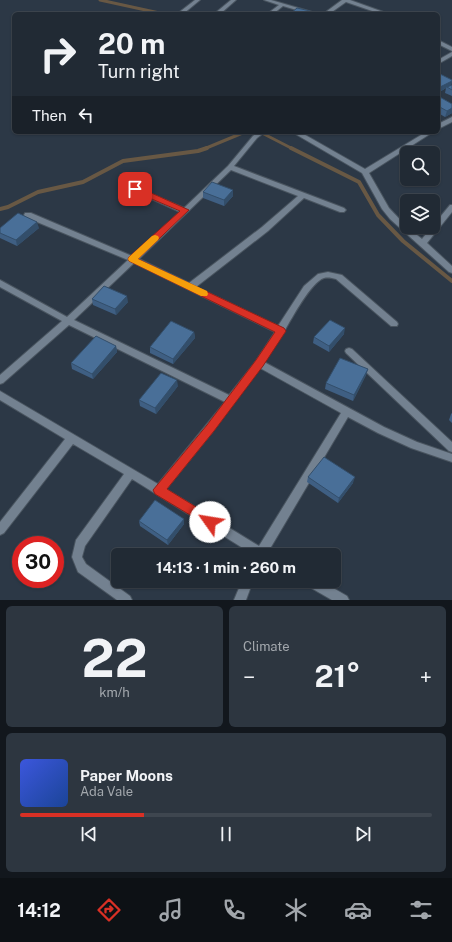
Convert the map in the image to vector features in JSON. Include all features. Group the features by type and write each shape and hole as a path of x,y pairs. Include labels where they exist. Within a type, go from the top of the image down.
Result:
{"street":[{"path":"183,12 198,0"},
{"path":"219,12 234,0"},
{"path":"269,0 308,12"},
{"path":"329,12 345,0 380,12"},
{"path":"273,12 282,5"},
{"path":"440,43 452,49 440,60"},
{"path":"440,126 452,119"},
{"path":"0,380 68,321 185,210 230,167 259,134"},
{"path":"298,134 365,172 386,209 393,217 452,270"},
{"path":"365,172 427,134"},
{"path":"230,167 342,210"},
{"path":"123,184 185,210"},
{"path":"190,287 265,229 303,194"},
{"path":"423,243 452,207"},
{"path":"28,215 132,259 281,331"},
{"path":"159,490 210,428 259,363 281,331 307,288 318,278 329,274 339,277 394,324"},
{"path":"0,283 68,321 230,400"},
{"path":"349,350 452,448"},
{"path":"259,363 381,430 414,445 452,458"},
{"path":"0,395 71,439 159,490 251,548"},
{"path":"265,548 347,411"},
{"path":"0,530 71,439"},
{"path":"126,600 82,568 77,557 80,544 130,473"},
{"path":"240,600 245,588"},
{"path":"322,588 343,600"}],"building":[{"path":"297,8 310,11 309,12 292,12"},
{"path":"440,74 452,80 440,87"},
{"path":"452,85 452,90 447,87"},
{"path":"440,97 452,104 452,108 447,111 440,107"},
{"path":"212,182 233,190 224,200 203,192"},
{"path":"18,213 37,222 16,240 0,233 0,228"},
{"path":"104,286 127,296 115,309 92,299"},
{"path":"330,320 345,328 329,346 314,337"},
{"path":"171,321 194,332 173,359 150,347"},
{"path":"96,336 116,346 92,374 71,363"},
{"path":"340,358 368,369 354,395 326,383"},
{"path":"161,373 177,380 155,408 139,400"},
{"path":"324,457 355,477 339,498 308,477"},
{"path":"155,500 184,519 167,540 139,521"}],"waterway":[{"path":"100,0 155,12"},
{"path":"204,149 240,134"},
{"path":"264,134 293,149"},
{"path":"0,209 8,207 38,192 83,182 123,161 204,149"},
{"path":"293,149 359,182 378,215 403,241 452,281"}],"slow traffic":[{"path":"155,238 132,259 204,294"}],"route":[{"path":"135,189 185,210 132,259 281,331 210,428 159,490 210,522"}]}
